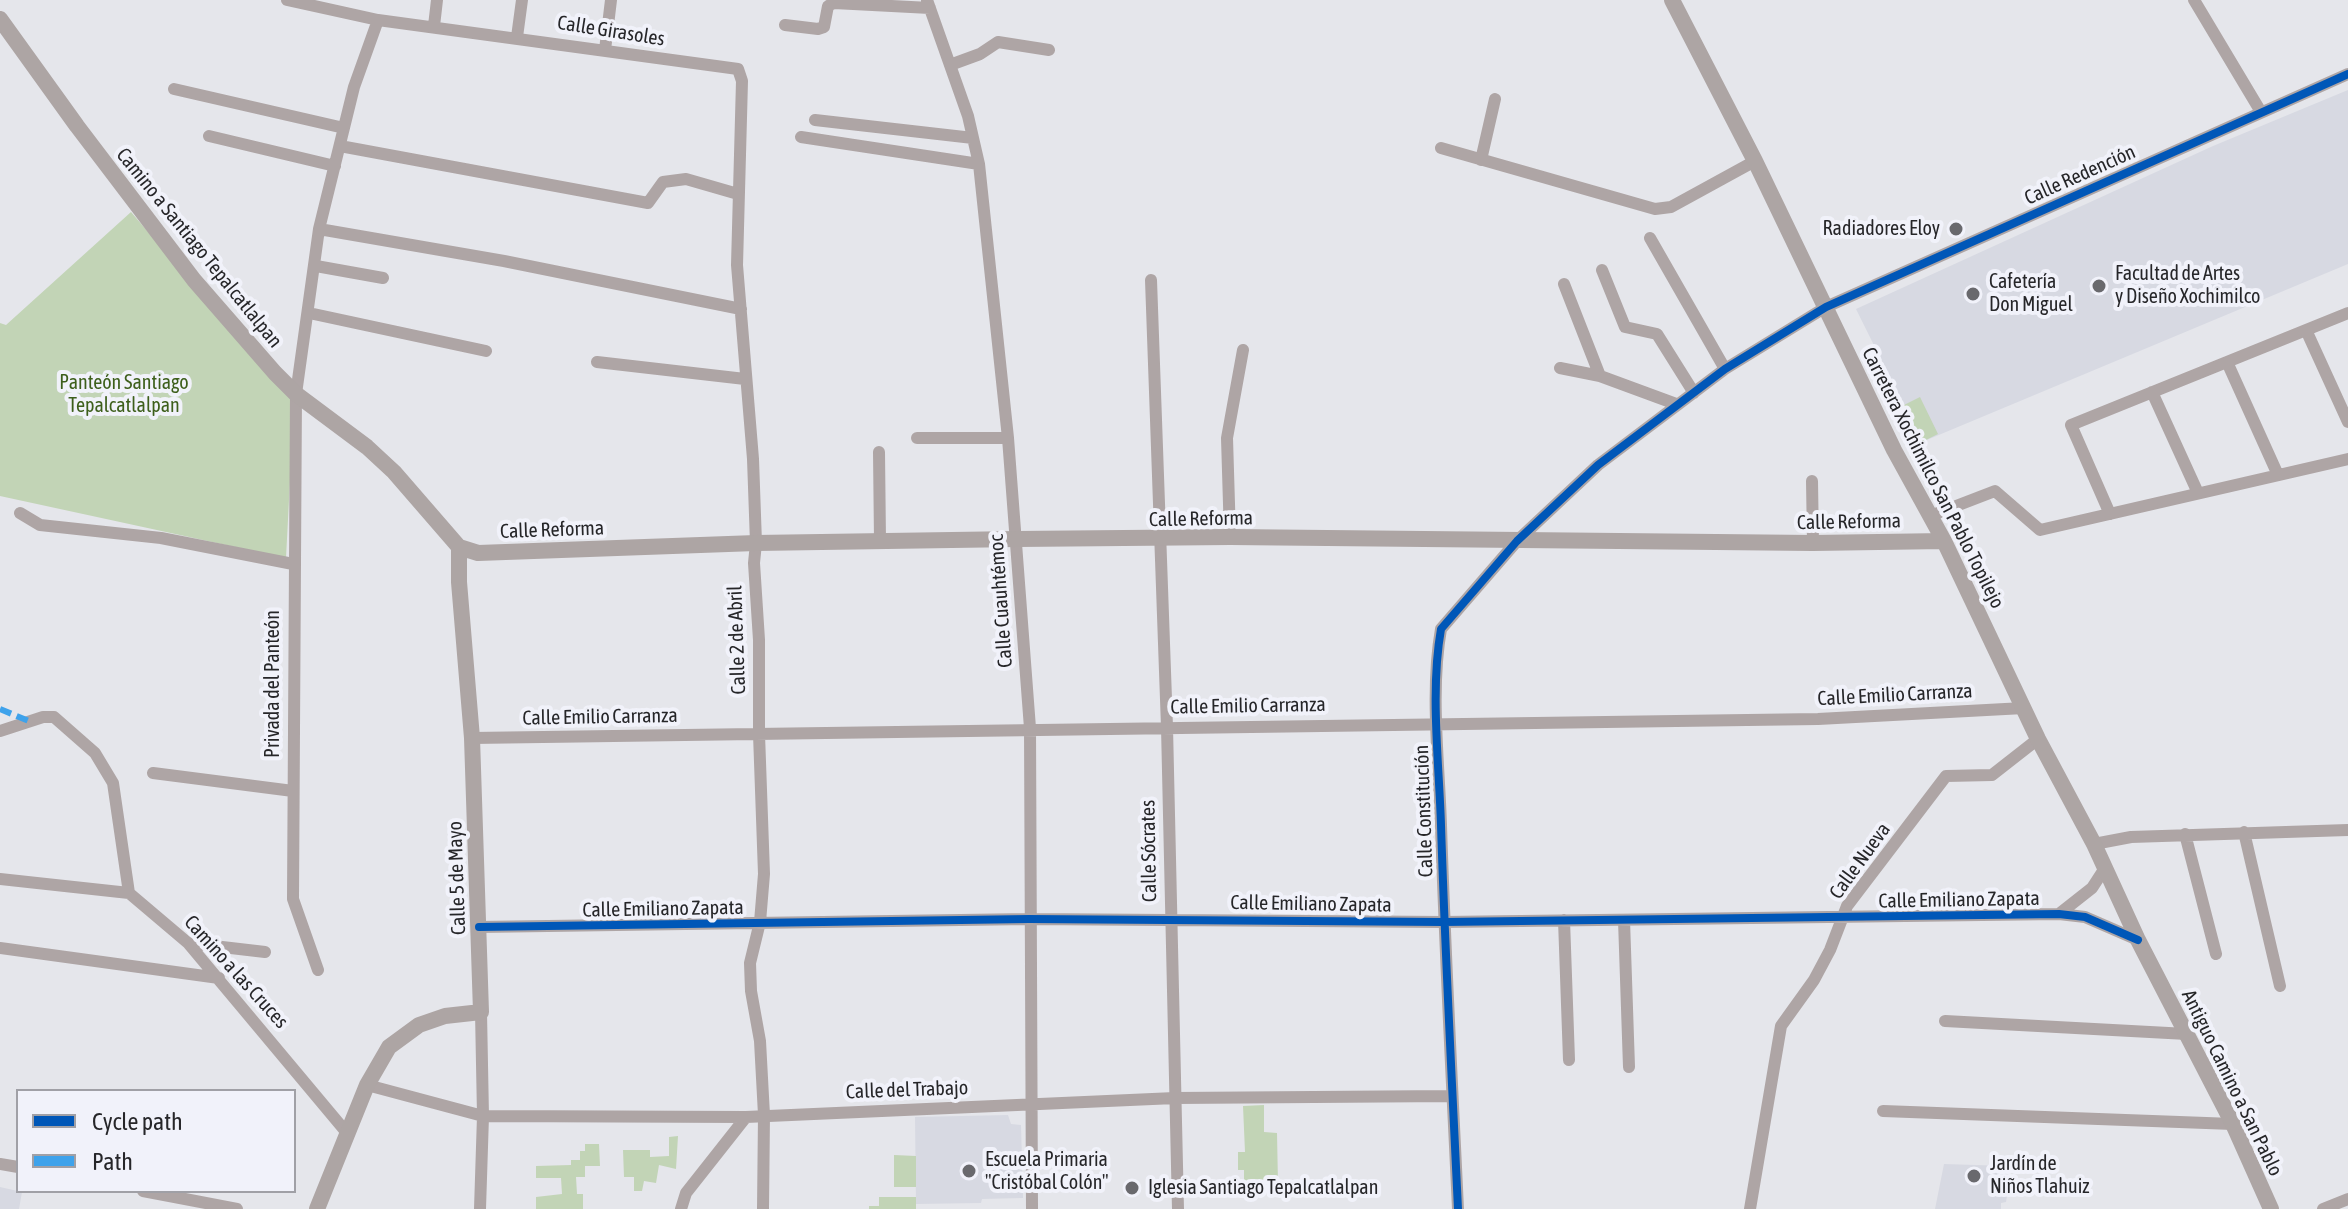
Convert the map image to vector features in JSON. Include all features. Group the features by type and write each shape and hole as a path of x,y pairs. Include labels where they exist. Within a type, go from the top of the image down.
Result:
{"street":[{"name":"Calle Girasoles","path":"287,0 378,20 738,69"},
{"path":"434,26 437,0"},
{"path":"517,37 522,0"},
{"path":"605,50 611,0"},
{"name":"Carretera Xochimilco San Pablo Topilejo","path":"1672,0 1755,161 1894,450 1944,541 2038,739 2094,844 2157,974"},
{"path":"2194,0 2261,112"},
{"path":"785,25 824,27 828,6 834,3 928,4"},
{"name":"Calle Cuauhtémoc","path":"928,4 950,65 979,164 1017,539 1030,728 1032,1209"},
{"name":"Privada del Panteón","path":"318,970 293,899 296,394 319,229 354,87 378,20"},
{"name":"Camino a Santiago Tepalcatlalpan","path":"1,21 194,280 296,394 376,456 459,547"},
{"path":"950,65 980,54 998,42 1049,50"},
{"name":"Calle 2 de Abril","path":"738,69 742,81 737,265 753,459 754,563 759,640 764,874 760,922 750,963 751,991 760,1041 764,1115 763,1209"},
{"name":"Calle Redención","path":"1826,307 2348,74"},
{"path":"174,89 344,128"},
{"path":"1481,160 1495,99"},
{"path":"815,120 973,138"},
{"path":"209,136 335,166"},
{"path":"801,137 979,164"},
{"path":"340,146 648,203 663,182 686,179 738,194"},
{"path":"1441,148 1655,209 1671,207 1755,161"},
{"path":"319,229 504,261 741,309"},
{"path":"1650,238 1725,369"},
{"path":"316,266 383,278"},
{"path":"1602,270 1625,327 1657,334 1694,393"},
{"name":"Calle Sócrates","path":"1151,280 1162,539 1178,1209"},
{"path":"1564,284 1600,376"},
{"name":"Calle Constitución","path":"1458,1209 1437,723 1441,629 1517,541 1598,465 1725,369 1826,307"},
{"path":"309,313 486,351"},
{"path":"2110,514 2071,425 2348,313"},
{"path":"2306,330 2348,422"},
{"path":"1230,537 1227,438 1243,350"},
{"path":"597,362 745,379"},
{"path":"2227,362 2278,475"},
{"path":"1560,368 1600,376 1676,404"},
{"path":"2152,392 2198,493"},
{"path":"917,438 1008,438"},
{"path":"879,452 880,541"},
{"path":"1930,516 1995,491 2040,530 2348,459"},
{"path":"1812,481 1813,543"},
{"path":"20,513 40,525 161,538 293,564"},
{"name":"Calle Reforma","path":"459,547 478,553 756,543 1230,537 1813,543 1944,541"},
{"name":"Calle 5 de Mayo","path":"459,547 472,738 479,927 483,1116 480,1209"},
{"name":"Calle Emilio Carranza","path":"472,738 1818,719 2024,708"},
{"path":"0,731 43,717 54,717 95,753 113,783 129,893 0,879"},
{"name":"Calle Nueva","path":"1750,1209 1781,1026 1814,980 1847,906 1946,776 1992,775 2038,739"},
{"path":"153,773 293,791"},
{"path":"2094,844 2131,837 2185,834 2348,830"},
{"path":"2244,832 2280,986"},
{"path":"2185,834 2216,954"},
{"name":"Calle Emiliano Zapata","path":"2059,914 2092,888 2105,868"},
{"name":"Camino a las Cruces","path":"129,893 188,943 347,1133"},
{"name":"Calle Emiliano Zapata","path":"479,927 1029,919 1444,922 2059,914 2085,917 2138,940"},
{"path":"1564,920 1569,1060"},
{"path":"1624,920 1629,1067"},
{"path":"188,943 265,952"},
{"path":"0,948 219,978"},
{"name":"Antiguo Camino a San Pablo","path":"2157,974 2233,1124 2271,1209"},
{"path":"317,1209 367,1085 389,1047 419,1025 445,1016 481,1012"},
{"path":"1945,1021 2187,1034"},
{"name":"Calle del Trabajo","path":"367,1085 483,1116 746,1117 1175,1098 1452,1096"},
{"path":"1883,1111 2233,1124"},
{"path":"681,1209 686,1193 746,1117"},
{"path":"153,1193 237,1209"},
{"path":"2323,1209 2348,1199"}],"shaded area":[{"name":"Facultad de Artes y Diseño Xochimilco","path":"2348,90 2348,264 1922,442 1856,309 2213,146"},
{"name":"Escuela Primaria \"Cristóbal Colón\"","path":"1008,1115 1011,1124 1021,1125 1023,1198 982,1199 981,1203 916,1204 915,1117"},
{"name":"Jardín de Niños Tlahuiz","path":"1944,1164 2007,1166 2003,1188 2008,1189 2006,1202 2001,1203 2001,1209 1935,1209"},
{"path":"0,1187 22,1193 19,1209 0,1209"}],"green space":[{"name":"Panteón Santiago Tepalcatlalpan","path":"131,212 294,403 286,558 0,496 0,323 6,325"},
{"path":"1920,397 1938,434 1922,442 1904,405"},
{"path":"1264,1105 1264,1132 1277,1133 1278,1184 1244,1185 1244,1170 1238,1170 1238,1152 1245,1152 1243,1106"},
{"path":"678,1136 676,1169 659,1165 656,1183 644,1181 642,1191 634,1191 634,1177 624,1177 623,1150 650,1150 650,1157 669,1156 669,1137"},
{"path":"585,1144 599,1144 600,1166 585,1166 585,1177 576,1177 577,1194 583,1194 583,1209 536,1209 536,1197 562,1194 561,1178 536,1178 536,1166 571,1165 571,1160 580,1160 580,1151 585,1151"},
{"path":"894,1155 916,1156 916,1187 894,1187"},
{"path":"879,1197 916,1197 916,1209 869,1209 869,1206 879,1206"}],"marked path":[{"path":"0,709 31,722"}],"cycle path":[{"path":"1458,1209 1436,727 1436,677 1441,629 1517,541 1598,465 1725,369 1826,307 2348,74"},
{"path":"479,927 1029,919 1444,922 2059,914 2085,917 2138,940"}],"place":[{"name":"Radiadores Eloy","path":"1956,229"},
{"name":"Facultad de Artes y Diseño Xochimilco","path":"2099,286"},
{"name":"Cafetería Don Miguel","path":"1973,294"},
{"name":"Escuela Primaria \"Cristóbal Colón\"","path":"969,1171"},
{"name":"Jardín de Niños Tlahuiz","path":"1974,1176"},
{"name":"Iglesia Santiago Tepalcatlalpan","path":"1132,1188"}]}
